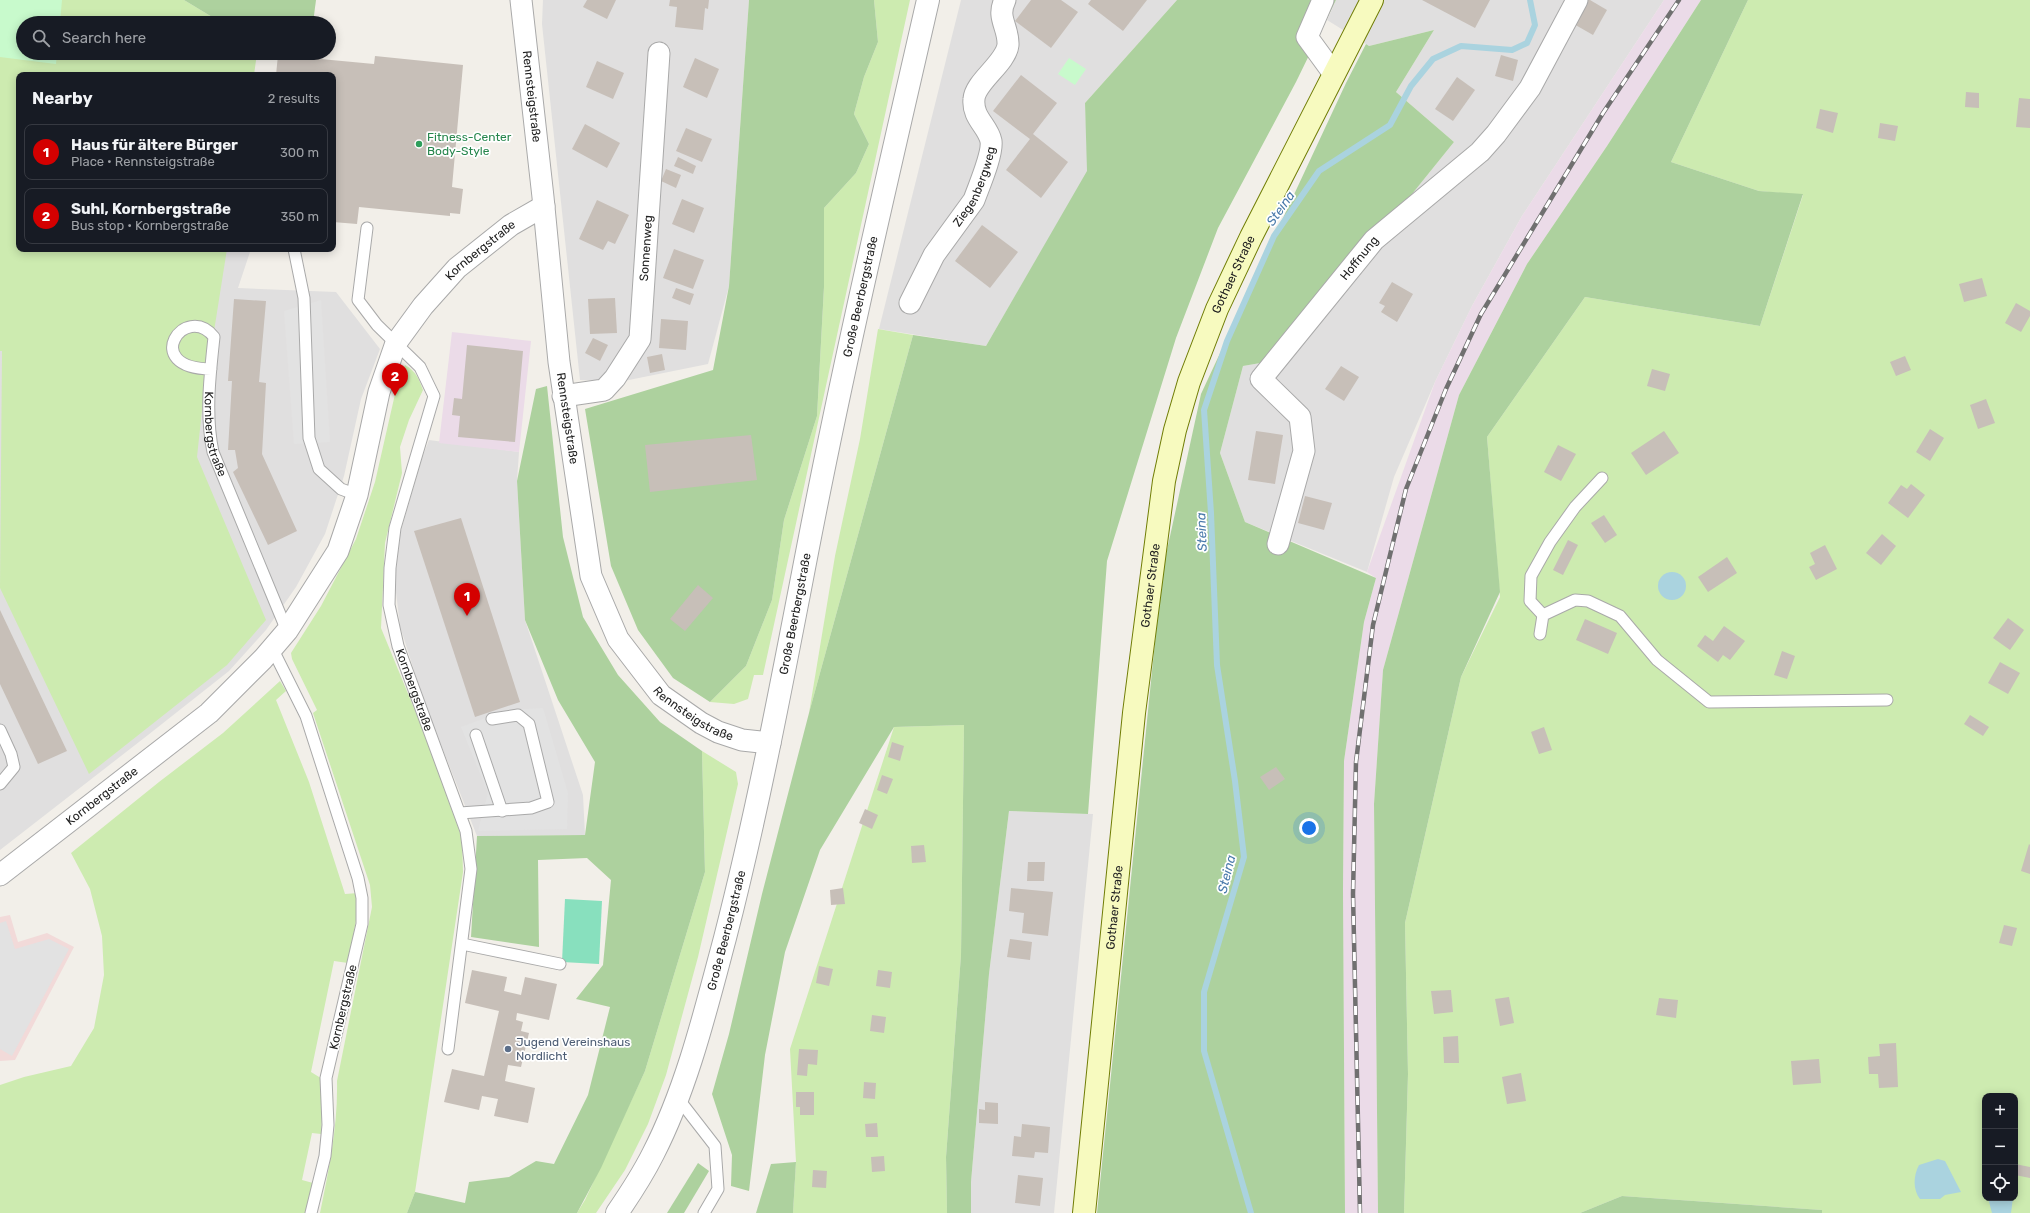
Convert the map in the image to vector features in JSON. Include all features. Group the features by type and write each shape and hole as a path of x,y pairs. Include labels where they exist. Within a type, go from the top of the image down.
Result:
{"main road":[{"name":"Gothaer Straße","path":"1084,1213 1137,691 1164,481 1175,430 1189,382 1217,309 1251,237 1372,0"}],"street":[{"name":"Rennsteigstraße","path":"521,0 563,396 591,576 618,639 661,694 701,723 718,732 742,740 770,743"},
{"name":"Große Beerbergstraße","path":"617,1213 653,1155 677,1098 718,965 741,876 770,743 815,508 854,325 928,0"},
{"name":"Ziegenbergweg","path":"910,303 934,255 974,200 978,190 991,147 990,139 975,113 974,99 978,89 1005,53 1007,37 1001,17 1005,0"},
{"path":"1322,0 1307,37 1334,74"},
{"name":"Hoffnung","path":"1278,544 1304,451 1300,417 1261,378 1374,240 1480,152 1496,134 1530,88 1577,0"},
{"name":"Sonnenweg","path":"563,396 604,390 615,378 640,339 659,53"},
{"name":"Kornbergstraße","path":"0,875 209,713 287,631 338,551 357,495 386,366 396,343 423,306 457,268 511,225 544,206"}],"lane":[{"path":"367,228 358,300 377,325 396,343"},
{"path":"295,252 304,298 309,438 319,469 341,489 357,495"},
{"name":"Kornbergstraße","path":"211,369 189,367 177,360 172,347 177,334 181,330 187,327 197,327 208,330 214,337 211,369 209,433 213,452 287,631"},
{"name":"Kornbergstraße","path":"396,343 420,367 434,396 394,528 390,568 389,605 398,646 466,831 472,869 448,1049"},
{"path":"1543,615 1530,601 1531,576 1550,542 1575,507 1602,478"},
{"path":"1543,615 1575,600 1588,601 1620,616 1657,660 1709,702 1887,700"},
{"path":"1540,634 1543,615"},
{"name":"Kornbergstraße","path":"272,648 306,716 358,878 362,898 362,924 326,1078 328,1125 325,1156 311,1213"},
{"path":"460,813 531,808 548,802 529,724 518,715 492,719"},
{"path":"0,730 11,754 14,767 0,784"},
{"path":"476,735 502,810"},
{"path":"462,944 560,964"},
{"path":"677,1098 715,1146 718,1189 704,1213"}],"shaded area":[{"path":"543,0 749,0 729,286 708,364 619,382 580,380 542,24"},
{"path":"961,0 1177,0 1085,103 1088,171 986,346 879,329"},
{"path":"1336,0 1664,0 1522,216 1472,306 1435,382 1394,477 1367,572 1245,522 1220,453 1243,366 1278,360 1454,142 1396,92 1434,30 1369,46 1327,20"},
{"path":"1664,0 1701,0 1607,146 1527,264 1459,395 1383,670 1374,804 1378,1213 1345,1213 1343,890 1344,761 1364,622 1376,578 1367,572 1435,382 1472,306 1522,216"},
{"path":"196,252 250,252 238,288 336,292 380,349 361,399 344,476 325,534 296,587 266,630 229,671 0,850 0,325"},
{"path":"321,300 330,442 294,444 284,311"},
{"path":"452,332 531,341 519,452 439,443"},
{"path":"429,440 519,452 517,481 525,620 583,795 585,835 477,836 423,699 400,626 395,584 398,541 422,458"},
{"path":"543,708 568,793 567,829 478,831 488,793 461,727 507,710"},
{"path":"1009,811 1093,814 1054,1213 971,1213 971,1182 989,974"},
{"path":"10,915 18,942 47,933 74,947 15,1060 0,1061 0,917"},
{"path":"6,921 15,949 49,939 69,949 12,1056 0,1049 0,923"}],"green space":[{"path":"0,0 184,0 210,16 16,16 16,60 256,60 254,72 16,72 16,252 227,252 203,401 197,457 266,620 227,665 89,774 0,588 2,351 0,351"},
{"path":"0,0 62,0 61,16 16,16 16,59 0,57"},
{"path":"184,0 316,0 314,16 210,16"},
{"path":"749,0 874,0 878,42 864,77 854,114 869,144 856,173 824,208 824,287 817,416 784,520 772,600 746,666 710,702 673,678 638,630 611,566 585,409 713,370 729,286"},
{"path":"874,0 910,0 763,675 754,675 748,699 734,704 710,702 746,666 772,600 784,520 817,416 824,287 824,208 856,173 869,144 854,114 864,77 878,42"},
{"path":"1177,0 1336,0 1296,82 1218,228 1176,338 1107,561 1088,814 1009,811 989,974 971,1182 971,1213 947,1213 946,1157 961,955 964,725 894,727 820,850 785,952 765,1055 749,1191 731,1186 732,1155 712,1094 729,1034 762,894 809,713 913,335 986,346 1087,171 1085,103"},
{"path":"1701,0 1748,0 1671,162 1759,191 1803,194 1760,326 1585,297 1487,437 1500,592 1461,677 1405,923 1408,1074 1404,1213 1378,1213 1374,804 1383,670 1459,395 1527,264 1607,146"},
{"path":"1748,0 2030,0 2030,1213 1822,1213 1822,1210 1622,1196 1580,1213 1404,1213 1408,1074 1405,923 1461,677 1500,597 1487,437 1585,297 1760,326 1803,195 1759,191 1671,162"},
{"path":"1434,30 1396,92 1454,142 1278,360 1243,366 1220,453 1245,522 1376,578 1364,622 1344,761 1343,890 1345,1213 1097,1213 1162,573 1201,394 1346,83 1366,44 1369,46"},
{"path":"1069,58 1086,69 1075,85 1058,74"},
{"path":"24,60 56,60 56,64"},
{"path":"878,329 913,335 809,713 835,556 860,439"},
{"path":"405,365 417,376 423,390 409,420 400,447 402,473 385,543 381,628 439,769 462,839 463,872 415,1192 407,1213 320,1213 330,1164 336,1114 337,1081 372,907 370,885 313,713 317,710 292,659 291,653 321,606 356,539 375,482 398,381"},
{"path":"547,386 563,537 583,617 618,675 660,722 702,751 705,872 645,1071 601,1168 577,1213 407,1213 415,1192 465,1203 469,1182 509,1177 536,1161 554,1164 588,1095 610,1007 576,999 603,965 611,880 587,858 538,860 539,947 471,937 477,836 585,835 595,762 558,700 525,620 517,481 536,389"},
{"path":"280,681 286,691 276,700 309,782 345,894 358,893 358,910 348,963 334,961 311,1072 324,1080 321,1134 312,1133 302,1180 313,1183 305,1213 0,1213 0,1085 24,1077 71,1066 94,1028 104,975 102,936 90,889 71,853 223,733"},
{"path":"964,725 961,955 946,1157 947,1213 793,1213 796,1162 790,1049 894,727"},
{"path":"702,751 736,772 738,784 698,957 666,1075 648,1124 625,1170 596,1213 577,1213 585,1200 645,1071 705,872"},
{"path":"565,899 602,901 599,964 562,962"},
{"path":"796,1162 793,1213 756,1213 771,1164"},
{"path":"698,1163 709,1171 684,1213 667,1213"},
{"path":"1622,1196 1822,1210 1822,1213 1580,1213"}],"water":[{"path":"1672,572 1682,576 1686,586 1682,596 1672,600 1662,596 1658,586 1662,576"},
{"path":"1938,1159 1945,1161 1961,1192 1945,1195 1940,1199 1920,1199 1915,1187 1917,1169 1919,1165"},
{"path":"1989,1201 2013,1201 2011,1213 1992,1213"}],"building":[{"path":"587,0 616,0 607,19 583,7"},
{"path":"670,0 709,0 708,9 705,8 703,30 675,27 677,7 669,6"},
{"path":"1031,0 1061,0 1078,12 1051,48 1015,21"},
{"path":"1091,0 1147,0 1123,31 1088,4"},
{"path":"1422,0 1490,0 1475,28"},
{"path":"1585,0 1590,0 1607,10 1593,35 1572,23"},
{"path":"1501,55 1518,60 1513,81 1495,76"},
{"path":"375,56 463,65 452,187 463,189 460,214 450,213 450,216 359,207 357,224 336,222 336,72 276,72 278,60 331,60 374,64"},
{"path":"695,58 719,69 707,98 683,87"},
{"path":"597,61 624,73 613,99 586,87"},
{"path":"1021,75 1057,103 1033,134 1068,162 1041,198 1006,170 1030,139 993,111"},
{"path":"1457,77 1475,90 1453,121 1435,109"},
{"path":"1966,92 1979,93 1979,108 1965,107"},
{"path":"2019,98 2030,99 2030,128 2016,127"},
{"path":"1820,109 1838,113 1833,133 1816,128"},
{"path":"1880,123 1898,126 1895,141 1878,138"},
{"path":"585,124 620,143 607,168 572,149"},
{"path":"686,128 712,139 702,162 676,151"},
{"path":"678,157 696,166 693,174 674,166"},
{"path":"666,169 681,175 676,188 661,181"},
{"path":"682,199 704,208 694,233 672,224"},
{"path":"597,200 629,215 615,244 608,241 603,250 579,239"},
{"path":"982,225 1018,252 990,288 955,261"},
{"path":"674,249 704,260 693,289 663,278"},
{"path":"1982,278 1987,296 1964,302 1959,284"},
{"path":"1392,282 1413,294 1397,322 1381,312 1385,306 1379,303"},
{"path":"676,288 694,294 690,305 672,298"},
{"path":"615,298 617,333 590,334 588,299"},
{"path":"234,299 266,301 259,382 266,383 262,454 297,531 268,545 233,472 238,468 235,450 228,450 232,381 228,381"},
{"path":"2016,303 2030,311 2030,316 2021,332 2005,323"},
{"path":"661,319 688,321 686,350 659,348"},
{"path":"593,338 608,345 600,361 585,353"},
{"path":"467,345 523,351 515,442 458,437 460,416 452,415 454,398 462,399"},
{"path":"662,354 665,370 650,373 647,357"},
{"path":"1905,356 1911,370 1896,376 1890,362"},
{"path":"1341,366 1359,377 1344,401 1325,389"},
{"path":"1652,369 1670,374 1665,391 1647,386"},
{"path":"1986,399 1995,423 1978,429 1970,405"},
{"path":"1930,429 1944,438 1930,461 1916,452"},
{"path":"1256,431 1283,435 1275,484 1248,480"},
{"path":"1664,431 1679,453 1646,475 1631,453"},
{"path":"751,435 757,480 650,492 645,445"},
{"path":"1558,445 1576,454 1561,481 1544,472"},
{"path":"1911,484 1925,495 1908,518 1888,503 1901,485 1907,489"},
{"path":"1305,496 1332,503 1324,530 1298,523"},
{"path":"1604,515 1617,535 1605,543 1591,523"},
{"path":"461,518 520,702 475,717 414,531"},
{"path":"1882,534 1896,546 1881,565 1866,553"},
{"path":"1568,540 1578,545 1563,575 1553,570"},
{"path":"1825,545 1837,569 1816,580 1809,567 1815,564 1810,553"},
{"path":"1727,557 1737,573 1708,592 1698,577"},
{"path":"698,585 713,598 685,631 670,619"},
{"path":"0,610 67,751 38,764 0,684"},
{"path":"2008,618 2024,630 2010,650 1993,638"},
{"path":"1585,619 1617,633 1608,654 1576,640"},
{"path":"1724,626 1745,641 1730,660 1723,655 1718,662 1697,646 1705,635 1713,641"},
{"path":"1782,651 1795,656 1787,679 1774,675"},
{"path":"2000,662 2020,673 2008,694 1988,683"},
{"path":"1970,715 1989,727 1983,736 1964,724"},
{"path":"1544,727 1552,750 1539,754 1531,732"},
{"path":"892,742 904,746 900,761 888,757"},
{"path":"1276,767 1285,779 1269,790 1260,777"},
{"path":"882,775 893,779 887,794 877,790"},
{"path":"865,809 878,815 872,829 859,823"},
{"path":"2029,844 2030,845 2030,874 2021,871"},
{"path":"924,845 926,862 912,863 911,846"},
{"path":"1028,862 1045,862 1044,881 1027,881"},
{"path":"843,888 845,904 831,905 830,890"},
{"path":"1011,888 1053,892 1048,936 1022,933 1024,913 1009,911"},
{"path":"2004,925 2017,928 2012,946 1999,943"},
{"path":"1010,939 1032,942 1030,960 1007,957"},
{"path":"819,966 833,969 829,986 816,983"},
{"name":"Jugend Vereinshaus Nordlicht","path":"472,970 507,977 504,991 521,995 525,977 557,984 549,1020 517,1013 516,1020 523,1022 521,1031 529,1033 521,1067 508,1065 505,1081 535,1088 528,1123 494,1116 498,1099 482,1096 479,1110 444,1102 452,1069 484,1076 499,1011 465,1003"},
{"path":"878,970 892,972 890,988 876,986"},
{"path":"1451,990 1453,1012 1434,1014 1431,991"},
{"path":"1509,997 1514,1023 1500,1026 1495,999"},
{"path":"1659,998 1678,1000 1676,1018 1656,1015"},
{"path":"872,1015 886,1017 884,1033 870,1031"},
{"path":"1458,1036 1459,1063 1444,1063 1443,1037"},
{"path":"1896,1043 1898,1087 1879,1088 1878,1074 1869,1074 1868,1057 1880,1056 1879,1044"},
{"path":"799,1049 818,1050 817,1065 808,1064 807,1076 797,1075"},
{"path":"1819,1059 1821,1083 1793,1085 1791,1061"},
{"path":"1521,1073 1526,1101 1507,1104 1502,1077"},
{"path":"864,1082 876,1083 875,1099 863,1098"},
{"path":"796,1092 814,1092 814,1115 800,1115 800,1107 796,1107"},
{"path":"985,1102 998,1103 998,1124 979,1123 979,1109 985,1110"},
{"path":"877,1123 878,1137 866,1137 865,1124"},
{"path":"1022,1124 1050,1127 1048,1153 1035,1152 1034,1158 1012,1156 1014,1136 1021,1137"},
{"path":"884,1156 885,1171 872,1172 871,1157"},
{"path":"2018,1165 2030,1167 2030,1178 2018,1176"},
{"path":"813,1170 827,1171 826,1188 812,1187"},
{"path":"1018,1175 1043,1178 1040,1206 1015,1203"}],"waterway":[{"name":"Steina","path":"1251,1213 1204,1051 1204,992 1244,857 1235,781 1217,665 1211,513 1204,410 1227,341 1274,236 1319,171 1390,125 1411,86 1433,59 1461,46 1512,50 1527,43 1535,25 1530,0"}],"railway":[{"path":"1360,1213 1353,894 1356,762 1373,625 1406,489 1446,389 1481,314 1603,113 1679,0"}],"place":[{"name":"Fitness-Center Body-Style","path":"419,144"},
{"name":"Suhl, Kornbergstraße","path":"395,396"},
{"name":"Haus für ältere Bürger","path":"467,616"},
{"name":"Jugend Vereinshaus Nordlicht","path":"508,1049"}]}
